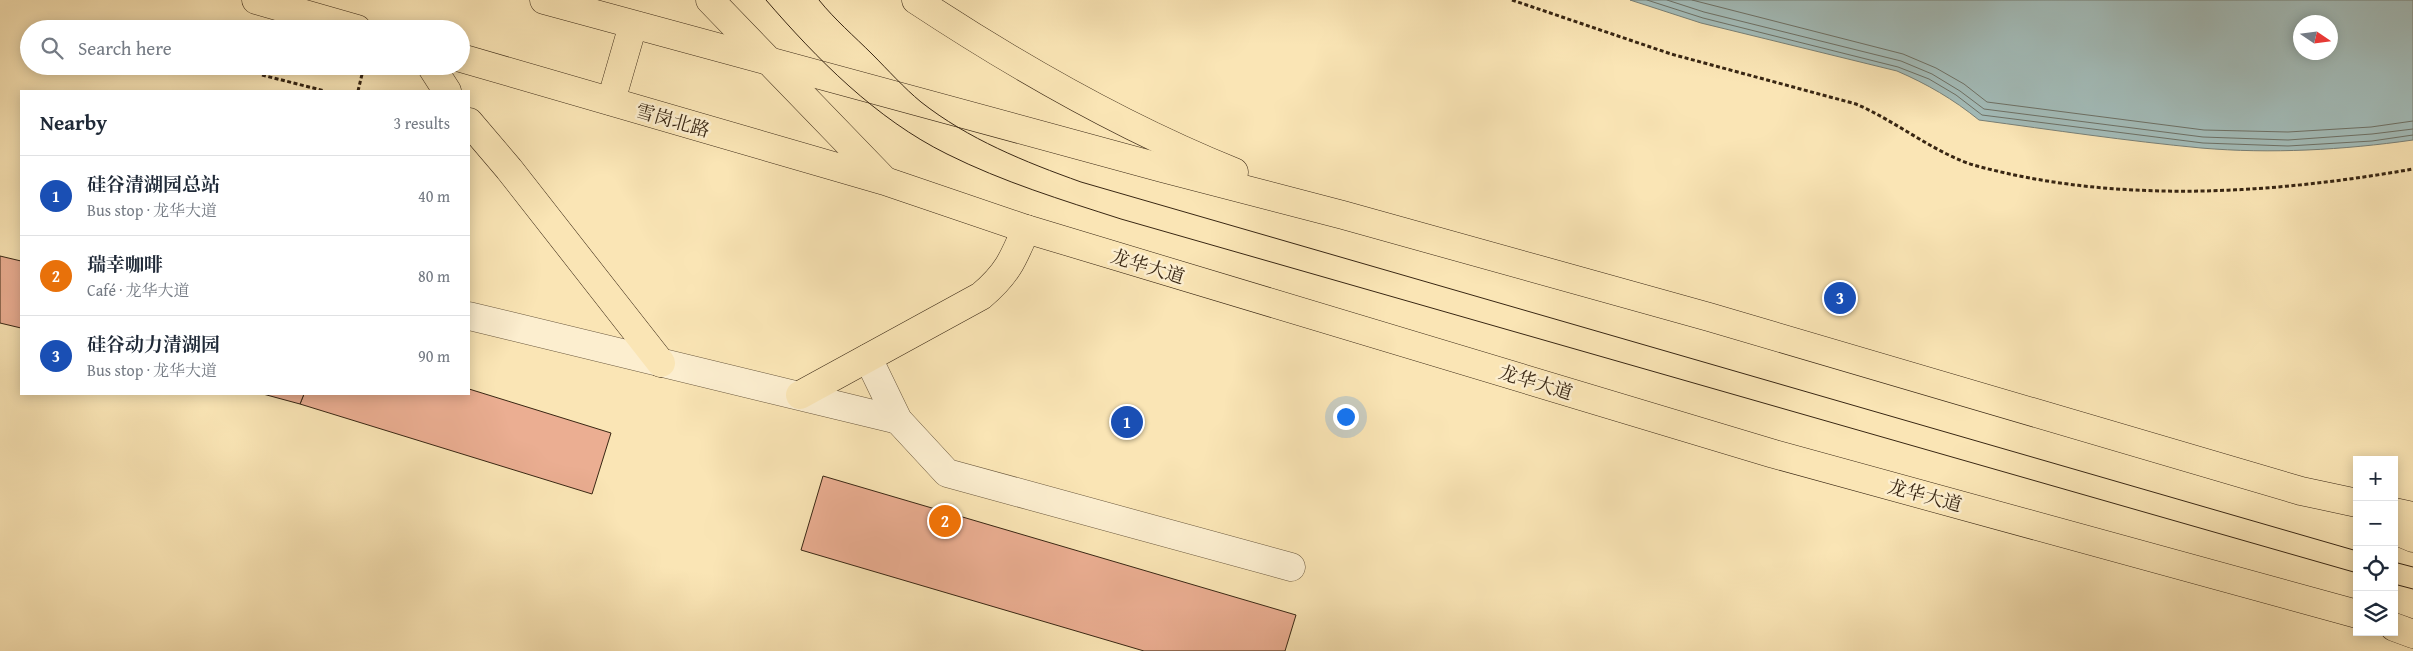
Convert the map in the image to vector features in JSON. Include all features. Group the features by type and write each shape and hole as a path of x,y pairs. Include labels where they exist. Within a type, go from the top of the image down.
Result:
{"main road":[{"path":"256,0 326,20"},
{"path":"544,0 632,25 766,59 1034,134 1343,215 1718,320 2301,490 2353,502"},
{"name":"龙华大道","path":"710,0 885,181 1026,229 1774,454 2353,613"},
{"path":"916,0 1028,71 1120,119 1194,156 1343,215"},
{"path":"611,101 632,25"},
{"name":"雪岗北路","path":"470,61 885,181"},
{"path":"437,75 446,90"},
{"path":"470,123 509,169 661,363"},
{"path":"800,395 981,296 1002,278 1014,258 1026,229"},
{"path":"2301,490 2353,512"},
{"path":"2398,513 2413,516"},
{"path":"2398,532 2413,538"},
{"path":"2398,623 2413,626"},
{"path":"2398,628 2413,634"}],"lane":[{"path":"470,316 898,420"},
{"path":"868,358 898,420 947,473 1291,567"}],"path":[{"path":"1512,0 1671,54 1856,104 1884,116 1943,151 1976,166 2070,184 2185,193 2358,179 2413,169"},
{"path":"262,75 321,90"},
{"path":"358,90 362,75"}],"water":[{"path":"1630,0 2413,0 2413,140 2307,150 2254,151 2201,148 2090,135 1979,120 1940,92 1897,71 1701,23"}],"building":[{"path":"0,256 20,261 20,328 0,323"},
{"path":"470,389 611,433 592,494 300,404 304,395 470,395"},
{"path":"267,395 304,395 300,404"},
{"path":"823,476 1296,615 1285,651 1144,651 801,550"}],"tram line":[{"path":"766,0 806,44 849,86 896,123 921,140 947,154 1033,190 1121,219 2353,572"},
{"path":"819,0 908,91 939,115 998,148 1081,182 2353,550"},
{"path":"2398,563 2413,567"},
{"path":"2398,585 2413,589"}],"place":[{"name":"硅谷动力清湖园","path":"1840,298"},
{"name":"硅谷清湖园总站","path":"1127,422"},
{"name":"瑞幸咖啡","path":"945,521"}]}
